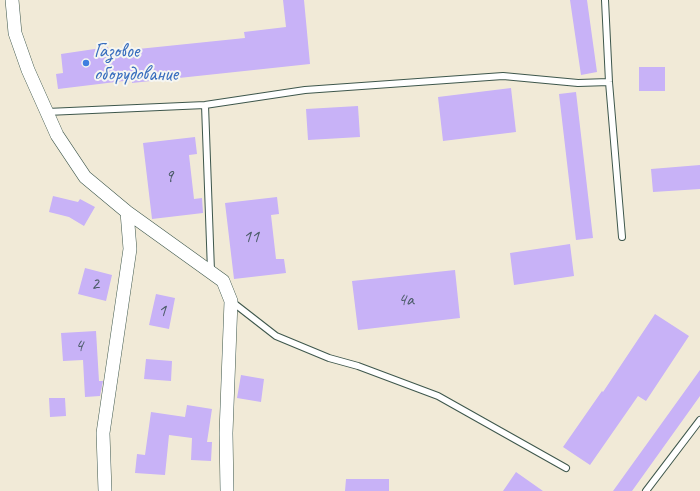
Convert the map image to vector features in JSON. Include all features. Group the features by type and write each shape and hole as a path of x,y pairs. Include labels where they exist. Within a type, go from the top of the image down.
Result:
{"street":[{"path":"12,0 15,33 28,70 57,135 85,176 127,212 222,280 231,301 226,433 227,491"},
{"path":"105,491 103,433 130,249 127,212"}],"lane":[{"path":"605,0 609,82 622,237"},
{"path":"47,112 205,105 305,90 503,76 578,83 609,82"},
{"path":"205,105 211,271"},
{"path":"231,301 276,336 329,358 358,366 438,396 566,468"},
{"path":"646,491 700,420"}],"building":[{"path":"283,0 304,0 310,64 132,83 132,80 58,89 56,74 63,73 61,54 108,47 109,52 245,38 244,32 286,27"},
{"path":"570,0 587,0 597,72 581,75"},
{"path":"639,67 665,67 665,91 639,91"},
{"path":"511,88 516,132 443,141 438,97"},
{"path":"576,92 593,238 576,240 559,94"},
{"path":"358,106 360,137 308,140 306,109"},
{"path":"195,137 197,154 189,155 194,199 202,198 203,213 152,219 143,143"},
{"path":"700,165 700,189 653,192 651,169"},
{"path":"53,196 78,202 80,199 95,207 84,226 69,217 49,212"},
{"path":"277,197 279,214 271,215 276,259 284,259 286,273 234,279 225,203"},
{"path":"570,244 574,276 514,285 510,253"},
{"path":"85,268 112,275 106,301 78,294"},
{"path":"455,270 460,318 358,330 352,281"},
{"path":"156,294 175,298 169,329 149,325"},
{"path":"655,314 689,336 646,401 638,396 590,465 563,447 602,391 603,392"},
{"path":"96,331 99,381 103,381 100,396 85,397 83,360 63,361 61,333"},
{"path":"146,359 172,361 171,381 144,379"},
{"path":"700,370 700,396 632,491 613,491"},
{"path":"241,375 264,379 261,402 237,398"},
{"path":"49,398 65,398 66,416 50,417"},
{"path":"187,405 212,409 207,442 212,442 211,461 191,460 192,438 169,435 165,475 135,473 137,454 145,455 151,412 185,417"},
{"path":"516,472 543,491 503,491"},
{"path":"346,479 389,479 389,491 345,491"}],"place":[{"name":"Газовое оборудование","path":"86,63"}]}
